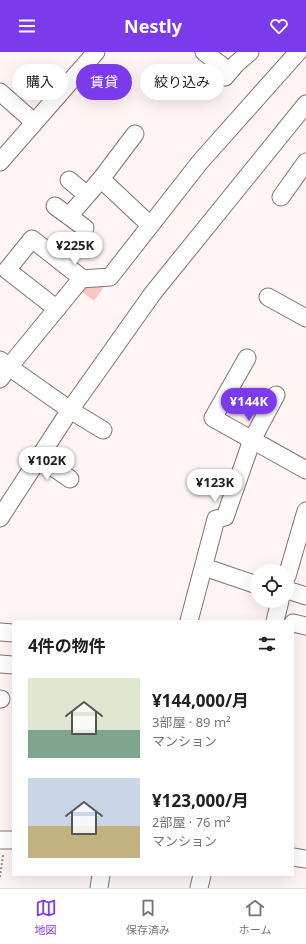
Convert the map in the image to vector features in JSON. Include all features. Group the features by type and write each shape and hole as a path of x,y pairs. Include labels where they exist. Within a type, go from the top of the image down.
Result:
{"street":[{"path":"0,162 96,52"},
{"path":"204,52 225,68 228,73 250,52"},
{"path":"103,430 3,369 81,279 110,277 200,162 298,52"},
{"path":"0,92 34,122"},
{"path":"0,518 70,410 153,294 306,104"},
{"path":"85,228 62,211 87,195 136,134"},
{"path":"281,197 306,162"},
{"path":"101,179 150,225"},
{"path":"69,180 87,195"},
{"path":"56,309 7,270 32,239 83,279"},
{"path":"268,297 306,318"},
{"path":"247,358 213,418 306,470"},
{"path":"189,620 216,519 225,517 252,440 276,395"},
{"path":"40,458 70,479"},
{"path":"293,564 300,551 305,518"},
{"path":"204,566 250,582"},
{"path":"294,592 306,596"},
{"path":"278,620 279,608"},
{"path":"294,623 306,626"},
{"path":"0,632 12,634"},
{"path":"0,664 12,665"},
{"path":"294,857 306,859"},
{"path":"99,888 101,876"},
{"path":"199,888 202,876"}],"path":[{"path":"0,877 6,840"}],"shaded area":[{"path":"105,285 94,301 79,289"}]}
